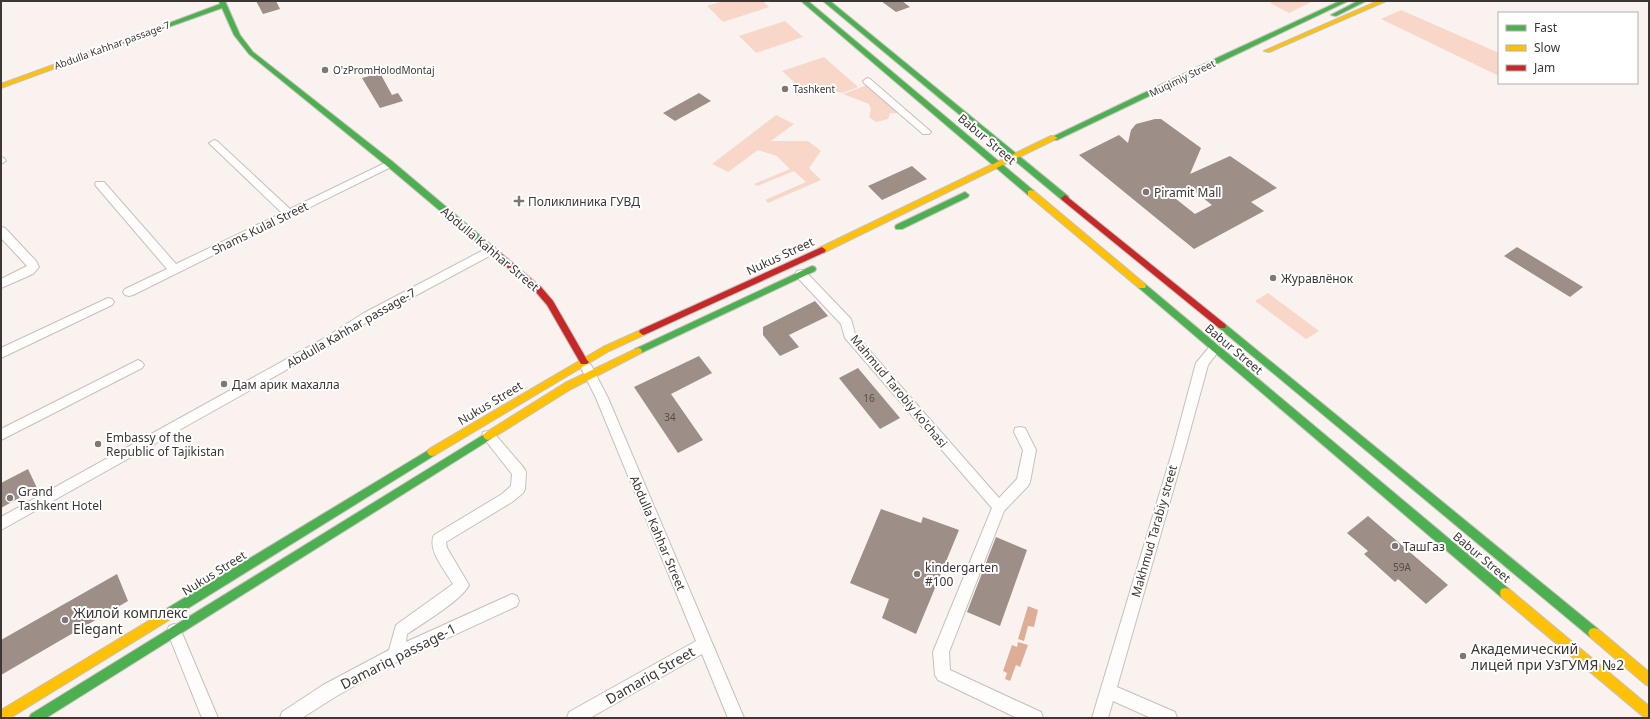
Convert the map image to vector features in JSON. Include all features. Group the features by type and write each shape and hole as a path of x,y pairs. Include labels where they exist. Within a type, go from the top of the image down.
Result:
{"main road":[{"name":"Babur Street","path":"804,1 1010,174 1527,577 1649,680"},
{"name":"Babur Street","path":"826,1 1016,157 1031,164 1182,307 1215,348 1649,714"},
{"path":"1221,58 1329,1"},
{"name":"Muqimiy Street","path":"1016,157 1125,109 1221,58 1345,1"},
{"path":"1363,1 1255,55 1334,24 1383,1"},
{"name":"Abdulla Kahhar passage-7","path":"1,86 223,3"},
{"name":"Abdulla Kahhar Street","path":"223,3 237,36 251,53 390,164 544,296 572,339 584,362"},
{"name":"Nukus Street","path":"1,717 492,416 613,346 811,255 1016,157"},
{"path":"1000,179 1031,164"},
{"path":"892,230 976,190"},
{"name":"Nukus Street","path":"35,718 568,386 822,264"}],"street":[{"path":"867,81 926,132"},
{"path":"214,143 289,214"},
{"name":"Shams Kulal Street","path":"129,292 390,164"},
{"path":"100,184 174,270"},
{"path":"1,231 32,264 33,267 30,271 1,284"},
{"name":"Abdulla Kahhar passage-7","path":"1,524 325,343 368,316 491,250"},
{"name":"Mahmud Tarobiy ko'chasi","path":"801,274 847,322 849,335 999,507"},
{"path":"1,353 108,302"},
{"name":"Makhmud Tarabiy street","path":"1100,718 1179,449 1202,363 1215,348"},
{"name":"Abdulla Kahhar Street","path":"584,362 602,398 704,645 736,718"},
{"path":"1,435 138,365"},
{"path":"1020,432 1030,450 1023,482 999,507 941,652 943,675 1035,718"},
{"path":"395,655 401,630 462,585 440,549 439,539 507,498 518,489 519,472 488,436"},
{"name":"Damariq passage-1","path":"288,718 329,691 395,655 512,600"},
{"path":"174,631 210,718"},
{"name":"Damariq Street","path":"575,718 704,645"},
{"path":"1108,691 1169,718"}],"shaded area":[{"path":"723,1 763,1 769,7 723,22 707,6"},
{"path":"1275,1 1313,1 1289,13 1270,3"},
{"path":"1401,10 1498,53 1498,76 1381,19"},
{"path":"785,21 803,37 756,53 739,36"},
{"path":"824,57 858,87 842,93 822,88 802,89 782,71"},
{"path":"867,85 901,113 890,113 888,119 876,122 869,117 871,109 869,104 843,94"},
{"path":"776,115 794,124 771,141 808,141 821,151 809,168 821,180 768,203 765,200 806,182 794,171 757,186 754,184 790,169 777,156 758,150 728,172 712,164"},
{"path":"1268,293 1319,331 1306,339 1255,301"},
{"path":"1028,606 1038,610 1034,627 1028,626 1024,641 1018,639"},
{"path":"1018,642 1028,645 1020,667 1016,665 1010,681 1005,679 1007,673 1003,671 1012,645 1017,647"}],"building":[{"path":"256,1 276,1 280,9 263,14"},
{"path":"881,1 902,1 910,7 896,12"},
{"path":"380,73 392,95 398,93 403,101 380,108 362,78"},
{"path":"699,93 711,101 675,121 663,113"},
{"path":"1161,119 1201,148 1190,174 1230,156 1277,188 1251,202 1264,211 1194,249 1079,155 1119,135 1128,143 1131,130 1136,124","holes":["1193,190 1212,205 1195,214 1176,199"]},
{"path":"912,166 927,179 882,200 868,186"},
{"path":"1517,247 1583,287 1570,297 1504,256"},
{"path":"815,301 828,316 789,335 799,347 780,356 763,335 763,327"},
{"path":"699,356 712,373 671,394 703,440 678,453 634,387"},
{"path":"858,368 900,418 880,429 839,378"},
{"name":"Grand Tashkent Hotel","path":"28,469 37,488 1,508 1,483"},
{"name":"kindergarten #100","path":"881,509 921,523 923,517 959,530 916,634 882,618 889,599 850,583"},
{"name":"ТашГаз","path":"1368,516 1448,585 1426,604 1398,579 1395,582 1364,554 1368,551 1347,533"},
{"path":"996,537 1027,550 1000,626 967,612"},
{"name":"Жилой комплекс Elegant","path":"117,574 128,601 1,675 1,640"}],"traffic: fast":[{"path":"222,1 237,35 251,53 390,164 499,256"},
{"path":"804,1 1031,193"},
{"path":"826,1 1065,198"},
{"path":"1054,138 1221,58 1345,1"},
{"path":"1334,15 1363,1"},
{"path":"116,44 224,5"},
{"path":"899,227 965,195"},
{"path":"638,351 812,269"},
{"path":"1142,286 1505,593"},
{"path":"1222,326 1594,633"},
{"path":"35,718 488,436"},
{"path":"170,613 432,452"}],"traffic: slow":[{"path":"1267,51 1383,1"},
{"path":"1,86 116,44"},
{"path":"822,250 1054,138"},
{"path":"1031,193 1142,286"},
{"path":"432,452 606,349 643,332"},
{"path":"488,436 568,386 638,351"},
{"path":"1505,593 1649,714"},
{"path":"1,717 170,613"},
{"path":"1594,633 1649,680"}],"traffic: jam":[{"path":"1065,198 1222,326"},
{"path":"643,332 822,250"},
{"path":"499,256 538,289 550,303 584,362"}],"place":[{"name":"O'zPromHolodMontaj","path":"325,70"},
{"name":"Tashkent","path":"785,89"},
{"name":"Piramit Mall","path":"1146,192"},
{"name":"Поликлиника ГУВД","path":"519,201"},
{"name":"Журавлёнок","path":"1273,278"},
{"name":"Дам арик махалла","path":"224,384"},
{"name":"Embassy of the Republic of Tajikistan","path":"98,444"},
{"name":"Grand Tashkent Hotel","path":"10,498"},
{"name":"ТашГаз","path":"1395,546"},
{"name":"kindergarten #100","path":"917,574"},
{"name":"Жилой комплекс Elegant","path":"65,620"},
{"name":"Академический лицей при УзГУМЯ №2","path":"1463,656"}]}
